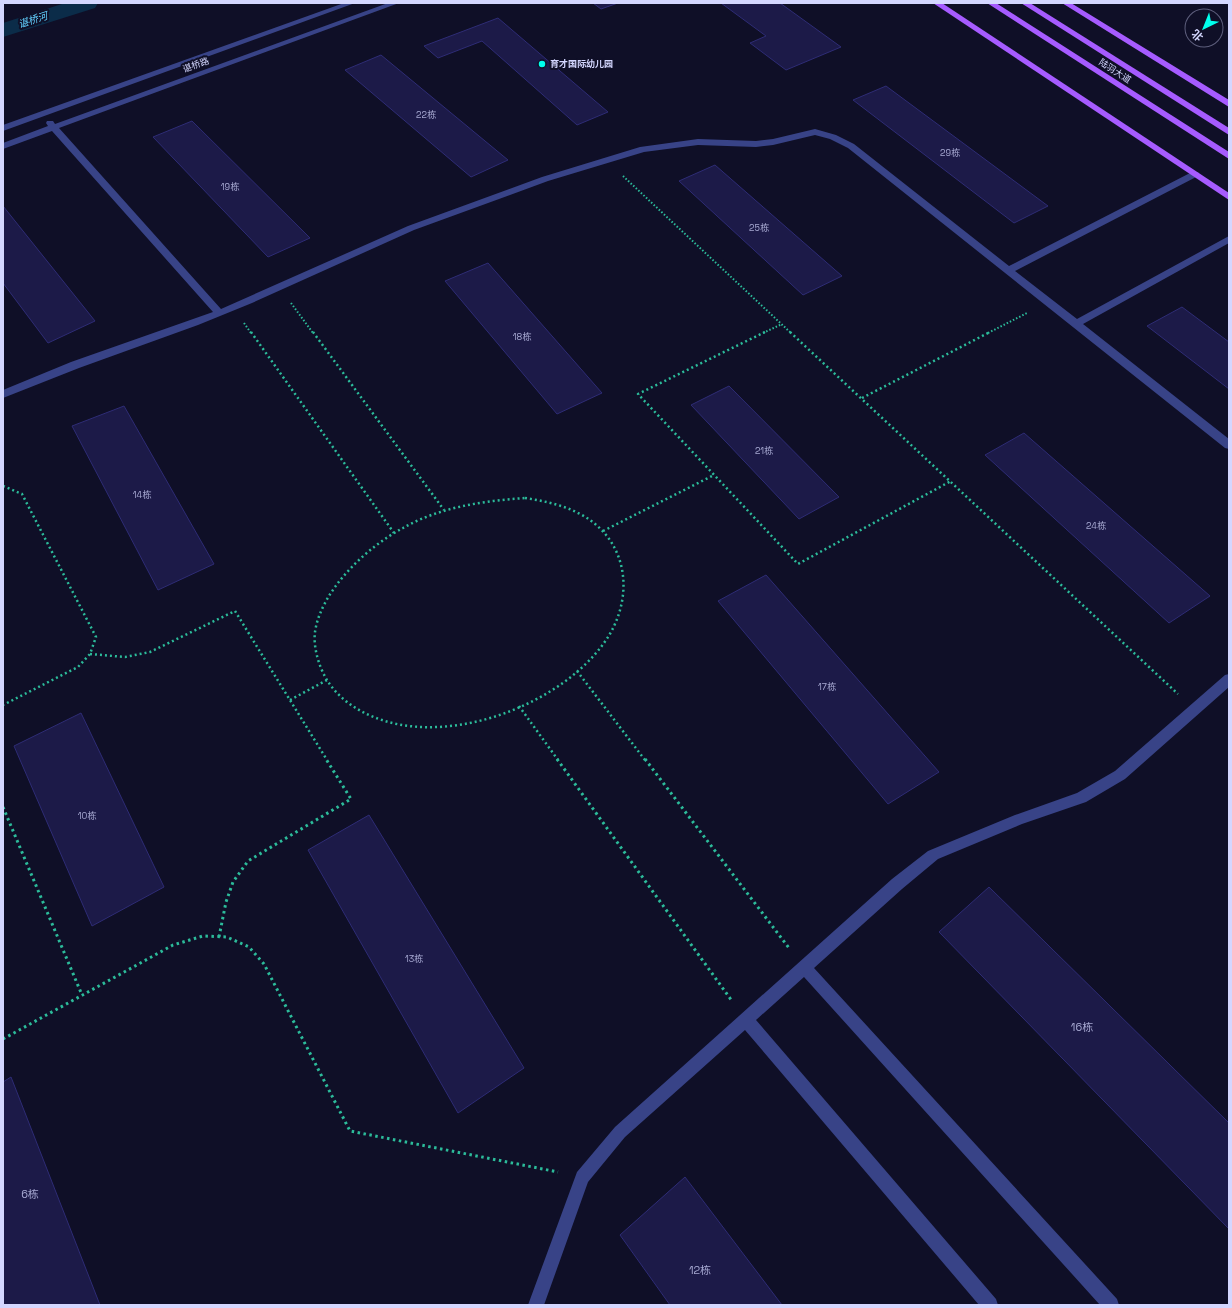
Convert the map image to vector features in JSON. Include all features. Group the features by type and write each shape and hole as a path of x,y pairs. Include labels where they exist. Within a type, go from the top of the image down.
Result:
{"main road":[{"path":"937,3 1229,197"},
{"name":"陆羽大道","path":"991,3 1229,156"},
{"name":"陆羽大道","path":"1025,3 1229,132"},
{"path":"1066,3 1229,104"}],"street":[{"name":"谌桥路","path":"3,128 351,3"},
{"name":"谌桥路","path":"3,146 395,3"},
{"path":"42,114 220,313"},
{"path":"3,394 76,365 233,308 411,228 545,179 643,149 698,142 756,144 773,142 815,132 833,137 851,146 1229,445"},
{"path":"1008,270 1196,174"},
{"path":"1076,324 1229,239"},
{"path":"536,1305 582,1177 620,1132 745,1019 897,884 932,855 1020,819 1081,798 1120,775 1229,679"},
{"path":"804,967 1111,1305"},
{"path":"745,1019 990,1305"}],"path":[{"path":"607,160 1195,709"},
{"path":"280,288 444,510"},
{"path":"862,398 1048,302"},
{"path":"233,308 394,533"},
{"path":"782,324 638,394 798,564 951,481"},
{"path":"603,531 714,475"},
{"path":"3,486 22,494 96,637 90,654 78,667 3,706"},
{"path":"526,498 548,502 568,508 587,518 603,531 617,550 624,568 624,588 620,608 613,628 599,649 577,671 553,688 519,706 491,717 463,725 431,728 402,726 376,718 356,708 342,698 327,680 321,669 316,650 315,633 320,616 331,595 348,573 369,551 394,533 421,519 444,510 500,499 526,498"},
{"path":"90,654 125,657 150,652 235,611 352,799 248,861 233,882 226,902 219,937"},
{"path":"577,671 804,967"},
{"path":"290,700 327,680"},
{"path":"519,706 745,1019"},
{"path":"3,807 82,995"},
{"path":"3,1039 173,945 203,936 227,937 249,947 264,964 350,1131 582,1177"}],"building":[{"path":"593,3 618,3 601,9"},
{"path":"721,3 780,3 841,47 786,70 750,43 766,36"},
{"path":"498,18 608,112 577,125 482,41 438,58 424,46"},
{"path":"381,55 508,160 471,177 345,70"},
{"path":"886,86 1048,206 1014,223 853,100"},
{"path":"192,121 310,238 268,257 153,137"},
{"path":"715,165 842,276 803,295 679,181"},
{"path":"3,206 95,321 48,343 3,283"},
{"path":"488,263 602,393 557,414 445,281"},
{"path":"1182,307 1229,342 1229,389 1147,326"},
{"path":"729,386 839,497 799,519 691,405"},
{"path":"124,406 214,564 158,590 72,426"},
{"path":"1024,433 1210,596 1169,623 985,455"},
{"path":"766,575 939,772 888,804 718,601"},
{"path":"81,713 164,887 92,926 14,746"},
{"path":"369,815 524,1068 458,1113 308,850"},
{"path":"989,887 1229,1123 1229,1229 939,932"},
{"path":"11,1077 100,1305 3,1305 3,1082"},
{"path":"685,1177 782,1305 670,1305 620,1235"}],"waterway":[{"name":"谌桥河","path":"3,30 87,3"}],"place":[{"name":"育才国际幼儿园","path":"542,64"}]}
